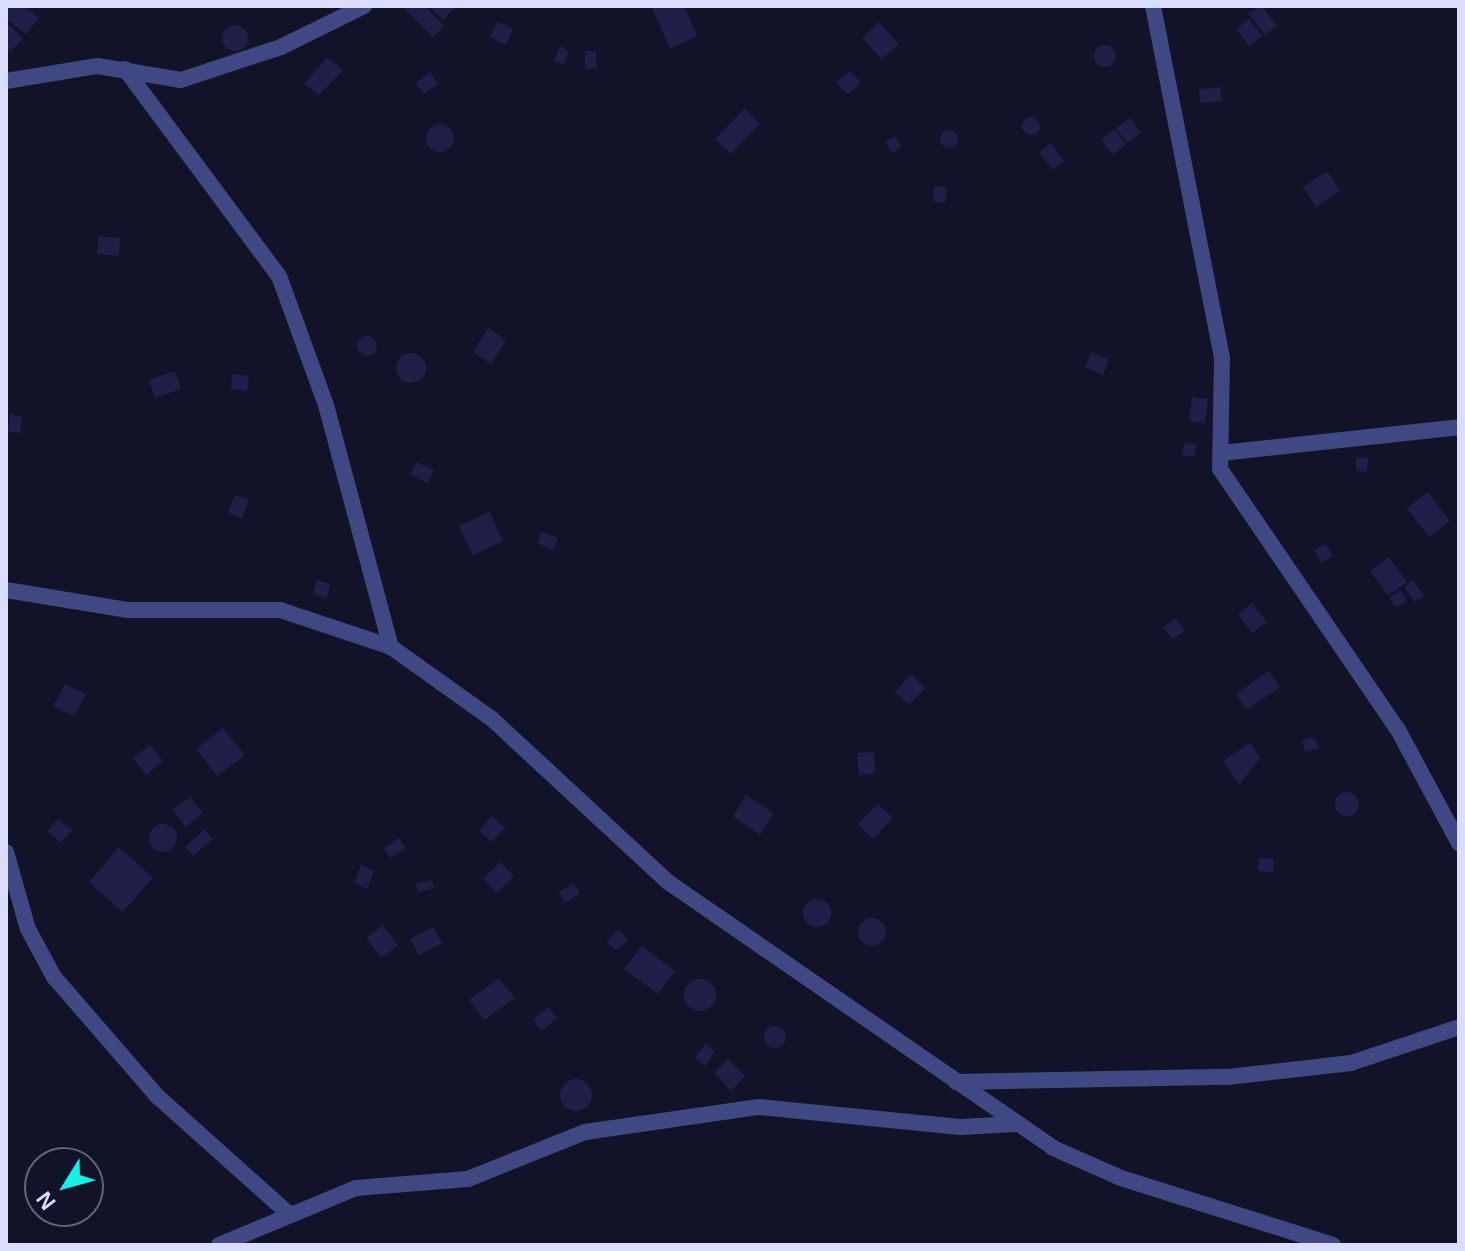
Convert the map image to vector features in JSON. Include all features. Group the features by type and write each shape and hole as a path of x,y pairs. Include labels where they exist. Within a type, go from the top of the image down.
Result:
{"street":[{"path":"6,81 98,66 181,80 281,47 364,6"},
{"path":"1153,6 1222,357 1221,453 1229,491 1397,728 1459,843"},
{"path":"125,69 279,276 326,405 391,647"},
{"path":"1221,453 1459,427"},
{"path":"6,590 128,610 280,610 391,647 492,719 668,882 1017,1124 1121,1178 1333,1245"},
{"path":"6,852 28,929 54,977 157,1096 289,1214"},
{"path":"956,1082 1228,1077 1351,1063 1459,1027"},
{"path":"219,1245 356,1188 493,1173 585,1132 759,1107 960,1127 1017,1124"}],"building":[{"path":"7,6 24,6 39,18 26,34 6,19"},
{"path":"402,6 425,6 444,26 433,37"},
{"path":"429,6 457,6 443,20"},
{"path":"684,6 697,36 670,49 652,8"},
{"path":"1262,6 1277,26 1265,35 1248,13"},
{"path":"1249,19 1262,36 1249,46 1236,29"},
{"path":"6,22 23,38 11,51 6,47"},
{"path":"497,22 513,29 506,45 490,37"},
{"path":"879,22 899,44 882,59 862,38"},
{"path":"235,25 244,29 248,38 244,47 235,51 226,47 222,38 226,29"},
{"path":"1105,45 1113,48 1116,56 1113,64 1105,67 1097,64 1094,56 1097,48"},
{"path":"560,46 569,51 563,64 554,61"},
{"path":"585,51 596,51 597,68 585,69"},
{"path":"327,57 343,70 319,95 304,84"},
{"path":"849,71 861,82 848,95 836,83"},
{"path":"430,72 438,84 424,94 416,83"},
{"path":"1220,87 1222,101 1200,103 1199,89"},
{"path":"745,108 760,124 731,154 715,139"},
{"path":"1031,117 1040,126 1031,135 1022,126"},
{"path":"1131,118 1141,133 1127,143 1116,128"},
{"path":"440,124 450,128 454,138 450,148 440,152 430,148 426,138 430,128"},
{"path":"1115,129 1126,144 1113,155 1101,140"},
{"path":"949,130 958,139 949,148 940,139"},
{"path":"895,136 901,147 892,153 885,142"},
{"path":"1051,143 1064,161 1053,170 1039,152"},
{"path":"1327,171 1340,191 1316,207 1303,187"},
{"path":"934,186 947,187 945,203 933,201"},
{"path":"99,236 120,238 119,256 97,254"},
{"path":"488,328 506,340 491,364 473,352"},
{"path":"367,336 374,339 377,346 374,353 367,356 360,353 357,346 360,339"},
{"path":"1091,352 1109,359 1103,375 1085,367"},
{"path":"411,353 422,357 426,368 422,379 411,383 400,379 396,368 400,357"},
{"path":"175,371 181,389 155,398 149,380"},
{"path":"232,374 249,376 247,391 231,389"},
{"path":"1192,397 1208,399 1205,423 1189,421"},
{"path":"10,414 22,416 20,433 8,432"},
{"path":"1184,443 1197,444 1195,457 1182,455"},
{"path":"1356,457 1368,458 1367,472 1356,471"},
{"path":"416,462 434,470 428,483 410,475"},
{"path":"1428,492 1450,521 1429,537 1407,508"},
{"path":"235,495 249,499 242,518 228,513"},
{"path":"490,512 503,541 473,555 459,526"},
{"path":"541,532 558,538 554,550 538,544"},
{"path":"1326,544 1333,556 1321,563 1314,550"},
{"path":"1389,557 1407,582 1388,595 1370,571"},
{"path":"317,580 330,584 327,598 313,594"},
{"path":"1413,580 1424,596 1415,602 1404,587"},
{"path":"1400,590 1407,601 1396,608 1389,598"},
{"path":"1252,603 1267,622 1252,633 1238,614"},
{"path":"1175,618 1185,630 1173,639 1163,628"},
{"path":"1269,671 1280,687 1246,710 1236,694"},
{"path":"911,674 925,688 909,705 895,692"},
{"path":"65,684 86,694 74,716 53,706"},
{"path":"223,728 245,755 217,776 196,749"},
{"path":"1315,737 1319,748 1305,752 1302,741"},
{"path":"1250,743 1260,758 1239,785 1223,761"},
{"path":"150,745 163,761 146,775 133,758"},
{"path":"874,752 875,773 859,775 857,753"},
{"path":"1347,792 1358,799 1359,804 1352,815 1347,816 1336,809 1335,804 1342,793"},
{"path":"746,795 774,813 760,835 733,816"},
{"path":"190,797 203,813 186,827 172,810"},
{"path":"878,804 893,818 873,839 858,824"},
{"path":"492,816 505,828 491,842 479,831"},
{"path":"58,819 72,830 61,843 47,831"},
{"path":"163,824 173,828 177,838 173,848 163,852 153,848 149,838 153,828"},
{"path":"204,829 213,839 193,856 185,847"},
{"path":"399,838 406,848 391,858 384,848"},
{"path":"119,847 153,878 122,912 89,882"},
{"path":"1259,858 1274,859 1273,872 1258,871"},
{"path":"501,862 514,877 496,893 483,878"},
{"path":"361,865 374,871 367,889 354,883"},
{"path":"432,880 434,888 418,892 416,884"},
{"path":"574,883 580,893 565,903 559,892"},
{"path":"817,899 827,903 831,913 827,923 817,927 807,923 803,913 807,903"},
{"path":"872,918 882,922 886,932 882,942 872,946 862,942 858,932 862,922"},
{"path":"383,925 398,946 381,958 366,938"},
{"path":"433,927 442,943 419,955 410,939"},
{"path":"619,929 628,940 616,951 606,941"},
{"path":"642,946 675,971 658,994 624,969"},
{"path":"499,978 515,998 484,1020 469,1000"},
{"path":"700,979 712,983 716,995 712,1007 700,1011 688,1007 684,995 688,983"},
{"path":"548,1007 557,1018 542,1031 533,1020"},
{"path":"775,1026 783,1029 786,1037 783,1045 775,1048 767,1045 764,1037 767,1029"},
{"path":"705,1044 715,1051 705,1066 695,1058"},
{"path":"728,1059 745,1076 731,1091 714,1073"},
{"path":"576,1079 588,1083 592,1095 588,1107 576,1111 564,1107 560,1095 564,1083"}]}
